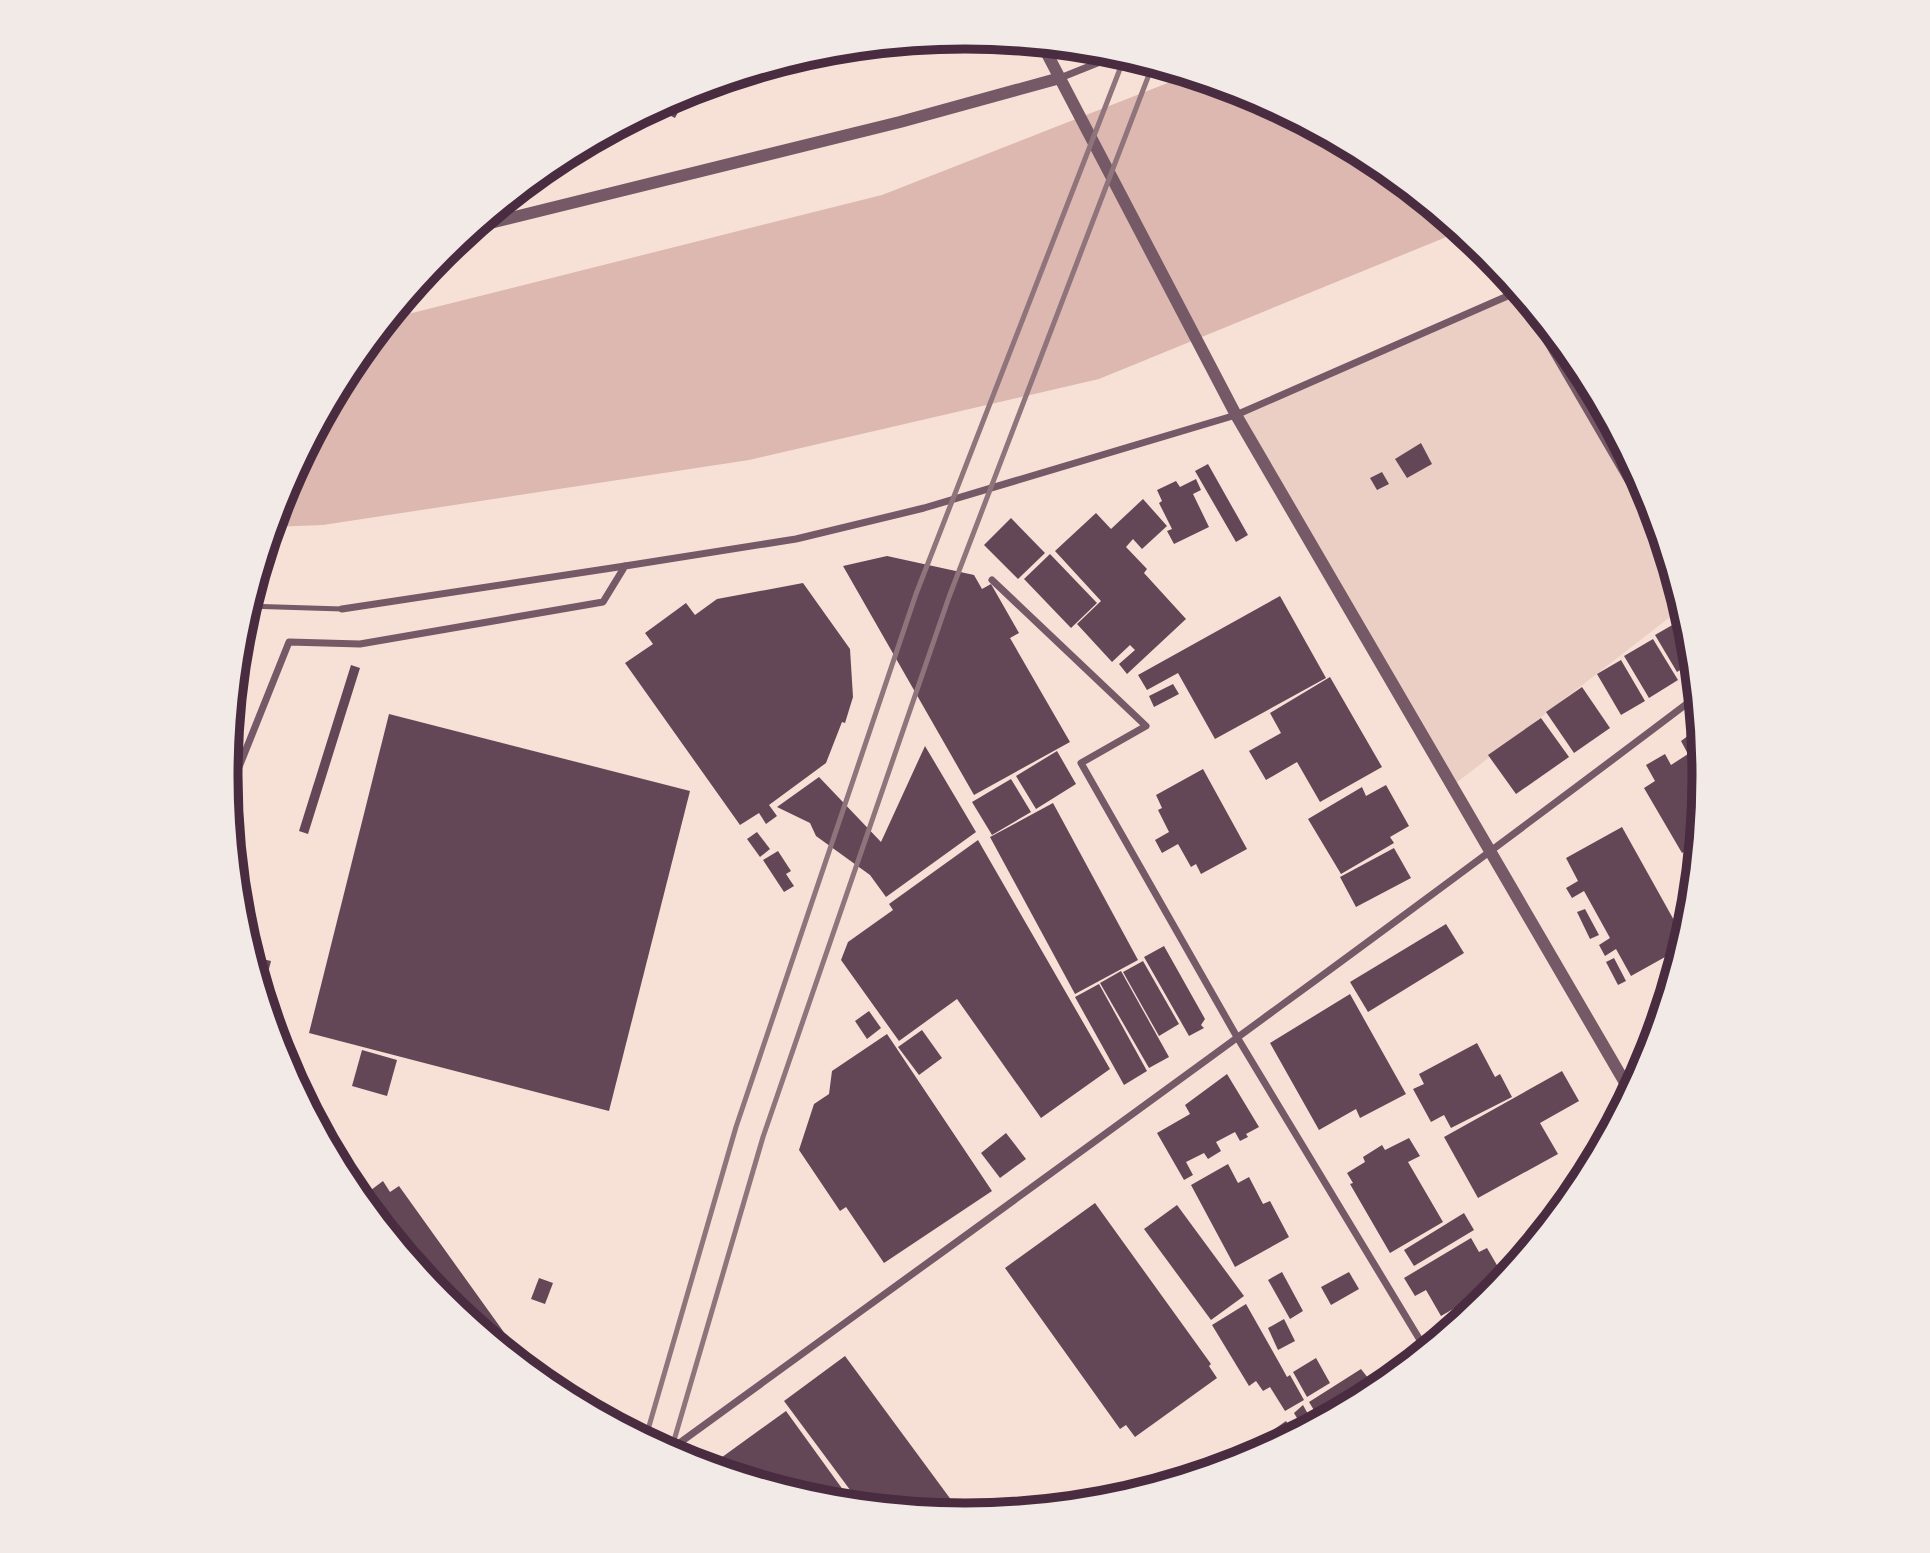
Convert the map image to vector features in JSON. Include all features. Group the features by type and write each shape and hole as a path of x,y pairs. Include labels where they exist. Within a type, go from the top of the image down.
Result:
{"street":[{"path":"1047,54 1223,392 1488,852 1624,1082"},
{"path":"495,222 900,122 1060,78 1100,62"},
{"path":"342,609 796,539 924,508 1236,415 1510,295"},
{"path":"1544,336 1635,493"},
{"path":"237,772 289,642 360,644 603,602 625,566"},
{"path":"992,580 1146,726 1081,763 1237,1037 1422,1343"},
{"path":"677,1445 1237,1037 1688,703"}],"lane":[{"path":"258,606 342,609"}],"shaded area":[{"path":"1174,80 1243,104 1329,146 1408,199 1451,235 1099,379 749,460 323,525 282,527 293,498 335,413 360,372 403,315 882,195"},
{"path":"1510,295 1544,337 1633,489 1654,543 1674,614 1451,787 1236,415"}],"building":[{"path":"681,107 675,118 666,114"},
{"path":"1421,443 1432,464 1407,478 1395,459"},
{"path":"1208,464 1248,535 1236,542 1195,471"},
{"path":"1382,472 1389,484 1377,490 1370,478"},
{"path":"1196,479 1201,490 1193,494 1209,527 1174,544 1167,531 1172,529 1159,503 1162,501 1157,490 1176,481 1180,487"},
{"path":"1143,499 1167,526 1142,549 1133,539 1126,547 1147,569 1144,573 1186,619 1127,674 1119,664 1135,650 1130,645 1112,662 1077,624 1101,601 1055,551 1096,513 1111,529"},
{"path":"1011,518 1045,553 1018,579 984,545"},
{"path":"1050,554 1097,603 1071,628 1024,579"},
{"path":"887,556 974,575 982,589 991,584 1019,633 1010,638 1070,742 974,795 843,566"},
{"path":"803,583 850,649 853,697 845,723 842,722 826,763 769,805 777,816 766,824 759,813 740,825 625,663 653,644 645,633 686,603 695,615 717,599"},
{"path":"1280,596 1326,678 1215,739 1178,673 1147,690 1138,675"},
{"path":"1676,623 1684,668 1677,672 1655,635"},
{"path":"1653,639 1678,680 1649,698 1624,656"},
{"path":"1621,660 1645,701 1621,715 1597,674"},
{"path":"351,665 360,668 308,834 299,831"},
{"path":"1330,677 1382,767 1320,802 1297,762 1266,780 1249,751 1281,733 1270,713"},
{"path":"1173,684 1179,694 1154,707 1149,696"},
{"path":"1582,687 1610,728 1574,753 1546,712"},
{"path":"389,714 690,791 609,1111 309,1033"},
{"path":"1541,718 1569,757 1516,794 1488,755"},
{"path":"1691,734 1691,824 1688,849 1682,853 1644,788 1655,781 1646,765 1665,754 1671,765 1688,754 1681,741"},
{"path":"925,746 976,832 886,897 870,875 816,836 810,823 777,807 819,777 881,842"},
{"path":"1057,751 1076,784 1036,809 1016,776"},
{"path":"1203,769 1247,849 1201,874 1196,864 1191,867 1178,844 1162,853 1155,840 1169,832 1158,810 1162,808 1156,795"},
{"path":"1011,779 1031,812 992,835 972,802"},
{"path":"1386,785 1409,826 1390,837 1394,843 1341,874 1308,819 1362,787 1366,796"},
{"path":"1053,803 1138,960 1075,994 990,837"},
{"path":"1622,827 1677,926 1671,954 1631,976 1616,949 1605,956 1599,945 1610,938 1584,891 1572,898 1566,888 1578,881 1566,858"},
{"path":"757,832 770,849 760,857 747,839"},
{"path":"978,840 1110,1069 1041,1118 957,999 899,1041 841,960 848,942 893,910 889,904"},
{"path":"1394,848 1411,878 1356,907 1340,877"},
{"path":"778,851 791,871 786,874 794,886 784,892 763,860"},
{"path":"1585,909 1599,935 1590,939 1577,912"},
{"path":"1446,924 1464,953 1368,1012 1350,982"},
{"path":"1164,946 1205,1019 1201,1025 1204,1028 1189,1036 1144,957"},
{"path":"260,958 271,961 266,979"},
{"path":"1614,958 1626,981 1618,985 1606,962"},
{"path":"1143,961 1179,1024 1159,1036 1123,972"},
{"path":"1121,971 1169,1057 1149,1068 1100,983"},
{"path":"1099,984 1147,1071 1124,1085 1075,997"},
{"path":"1350,994 1406,1094 1360,1118 1356,1109 1319,1130 1270,1043"},
{"path":"869,1011 881,1028 867,1039 855,1021"},
{"path":"922,1030 942,1058 919,1075 898,1047"},
{"path":"887,1034 992,1191 884,1263 846,1207 840,1211 799,1150 814,1104 829,1094 832,1071"},
{"path":"1477,1043 1495,1077 1500,1074 1512,1097 1451,1128 1444,1115 1431,1122 1413,1089 1424,1084 1419,1074"},
{"path":"362,1050 397,1060 387,1096 352,1086"},
{"path":"1562,1071 1579,1101 1540,1123 1558,1154 1478,1198 1444,1137"},
{"path":"1227,1074 1259,1127 1240,1141 1235,1132 1216,1142 1221,1151 1208,1159 1204,1153 1186,1162 1193,1175 1184,1180 1157,1133 1190,1114 1185,1105"},
{"path":"1006,1133 1026,1159 1000,1178 981,1153"},
{"path":"1409,1138 1420,1156 1408,1162 1443,1222 1390,1253 1350,1184 1353,1183 1347,1173 1365,1162 1363,1157 1382,1145 1385,1150"},
{"path":"1228,1164 1238,1183 1249,1177 1263,1204 1270,1201 1289,1237 1235,1267 1191,1185"},
{"path":"383,1181 390,1192 399,1186 516,1349 451,1291 418,1256 368,1192"},
{"path":"1095,1203 1211,1364 1209,1366 1217,1378 1135,1437 1126,1425 1120,1429 1005,1268"},
{"path":"1177,1205 1244,1296 1211,1320 1144,1229"},
{"path":"1464,1213 1474,1230 1414,1266 1404,1250"},
{"path":"1471,1238 1479,1252 1487,1248 1499,1269 1471,1299 1441,1316 1426,1290 1415,1296 1404,1278"},
{"path":"1282,1272 1303,1311 1290,1319 1268,1280"},
{"path":"1349,1272 1359,1289 1331,1305 1321,1287"},
{"path":"539,1278 553,1283 545,1304 531,1299"},
{"path":"1246,1304 1287,1377 1290,1375 1304,1400 1285,1411 1270,1387 1263,1391 1256,1381 1249,1386 1212,1325"},
{"path":"1452,1316 1432,1334 1429,1330"},
{"path":"1284,1319 1295,1341 1278,1350 1268,1328"},
{"path":"845,1356 954,1504 854,1495 784,1401"},
{"path":"1316,1358 1330,1383 1307,1397 1293,1372"},
{"path":"1361,1369 1368,1378 1384,1371 1316,1414 1309,1402"},
{"path":"1303,1405 1310,1417 1300,1422 1294,1413"},
{"path":"786,1411 846,1494 777,1479 718,1460"},
{"path":"1286,1421 1290,1427 1287,1429 1251,1445"}],"railway":[{"path":"648,1431 736,1127 916,594 1121,66"},
{"path":"673,1443 763,1137 949,597 1149,73"}]}
